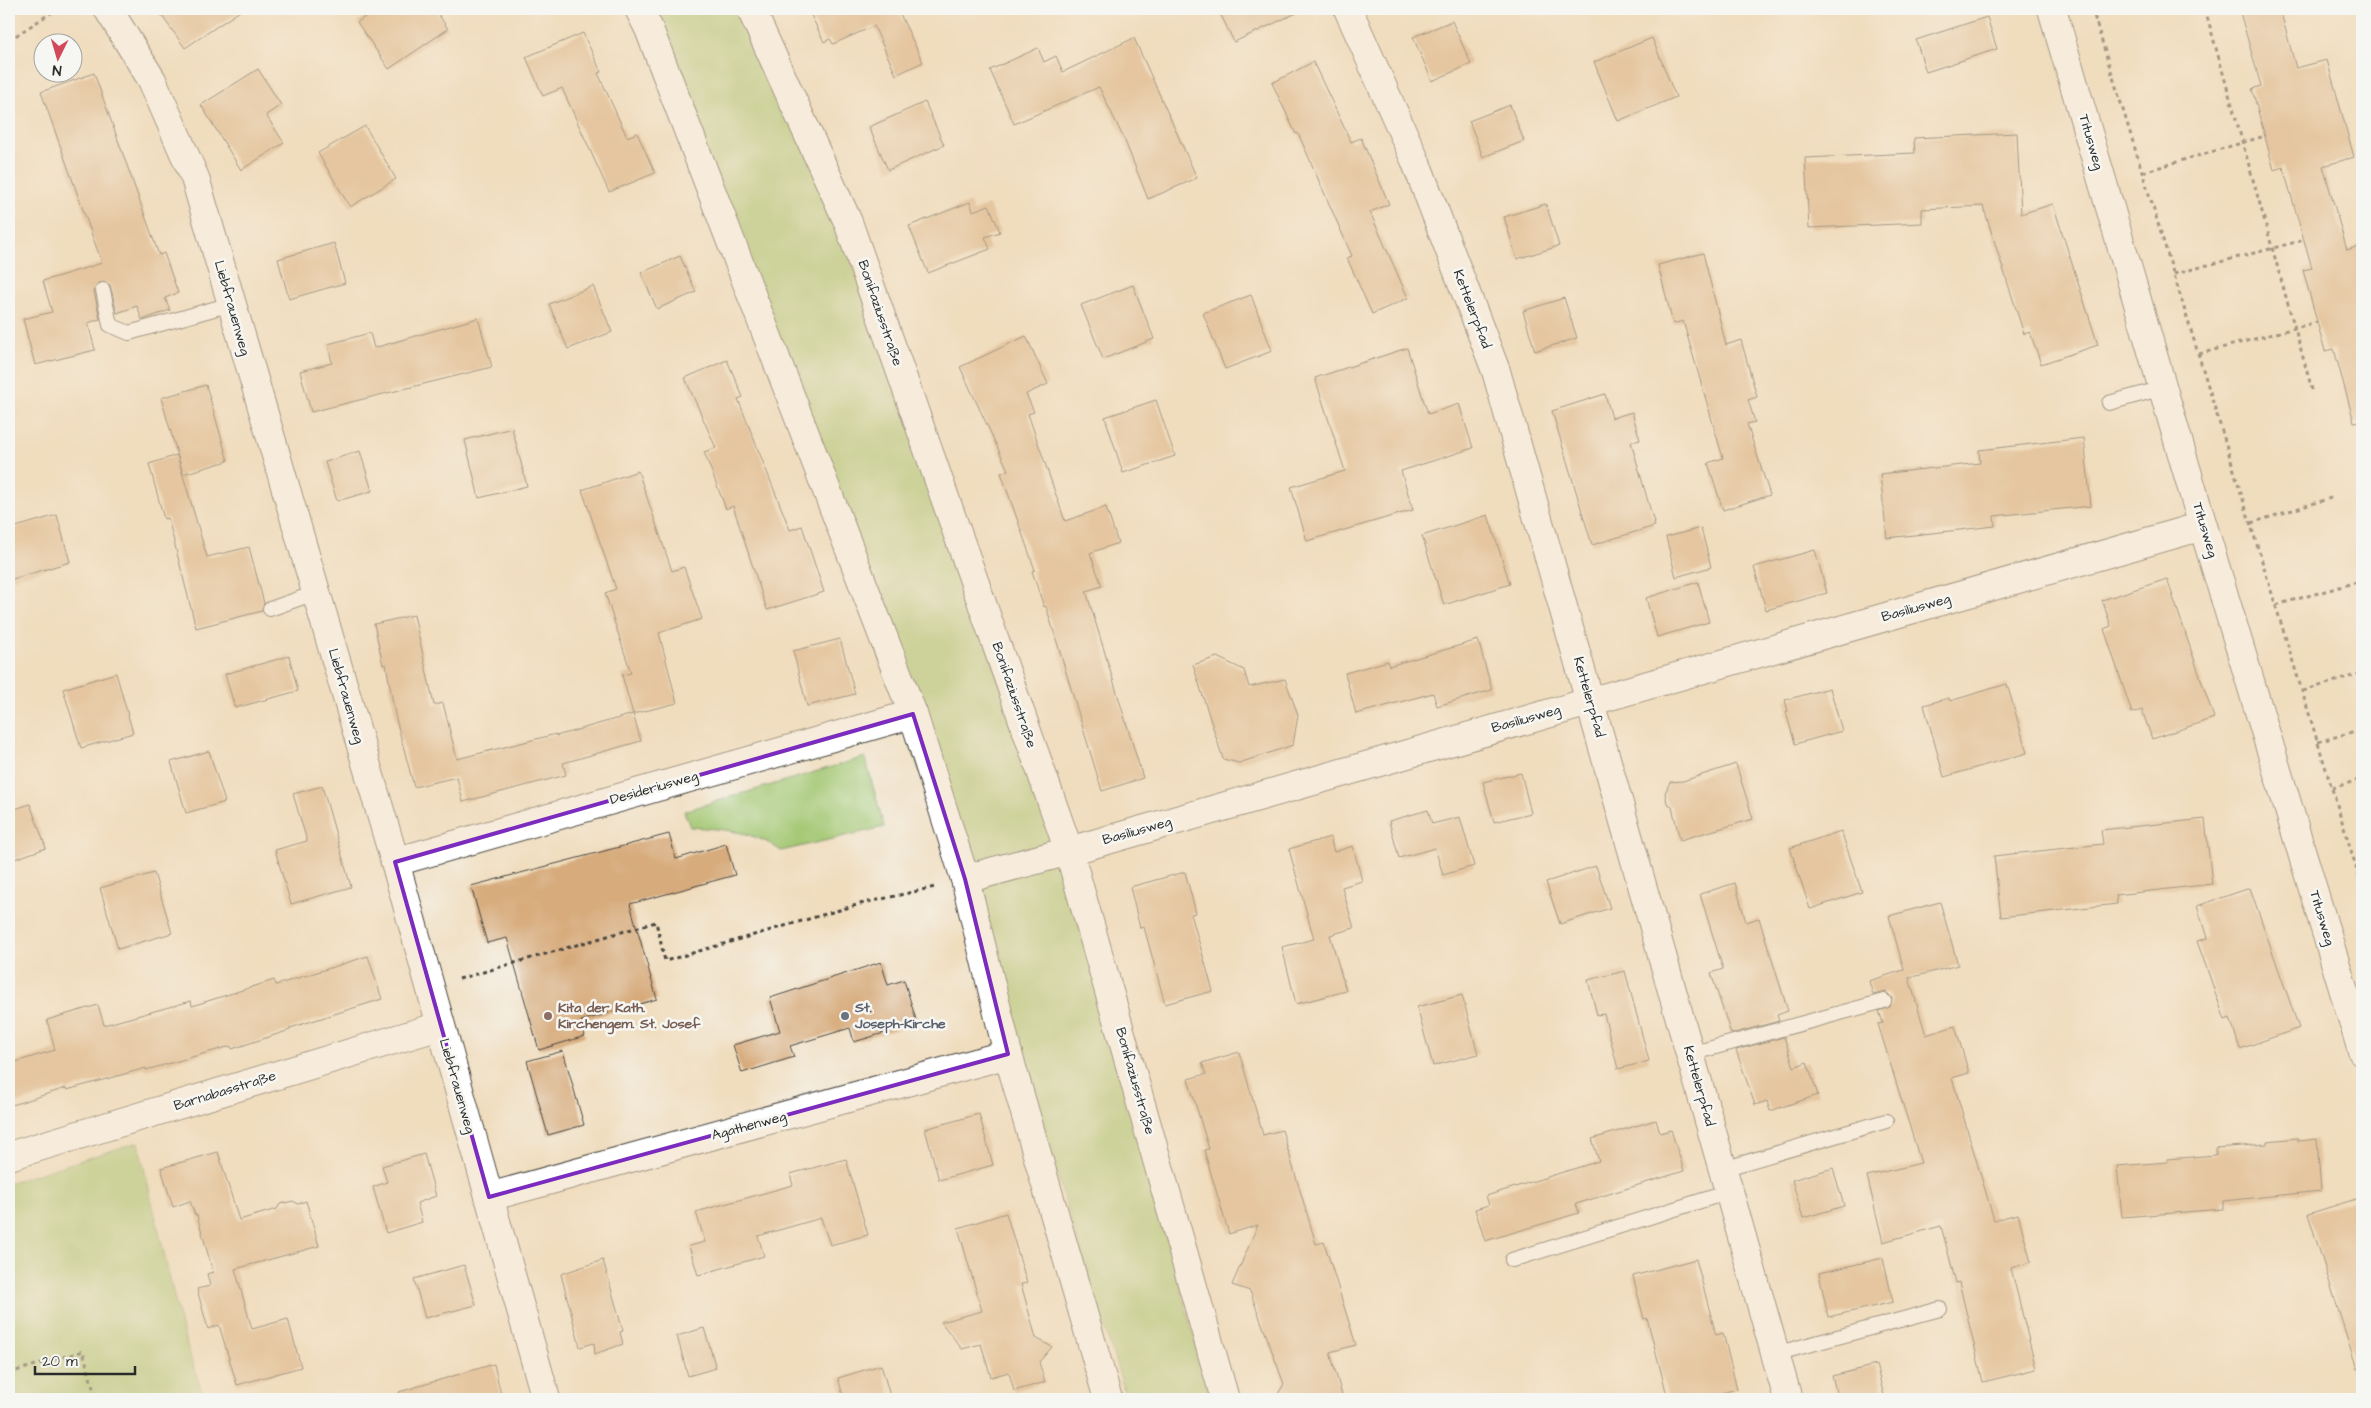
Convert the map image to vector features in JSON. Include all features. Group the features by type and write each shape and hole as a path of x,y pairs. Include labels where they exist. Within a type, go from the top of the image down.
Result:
{"street":[{"name":"Liebfrauenweg","path":"108,9 152,80 190,166 394,862 546,1399"},
{"path":"639,9 649,29 913,714 965,879 1008,1054 1108,1399"},
{"name":"Bonifaziusstraße","path":"752,9 848,222 1069,851 1225,1399"},
{"name":"Kettelerpfad","path":"1348,9 1415,160 1496,371 1788,1399"},
{"name":"Titusweg","path":"2052,9 2203,526 2362,1051"},
{"name":"Basiliusweg","path":"965,879 1069,851 2203,526"},
{"name":"Desideriusweg","path":"394,862 913,714"},
{"name":"Barnabasstraße","path":"9,1156 440,1026"},
{"name":"Agathenweg","path":"489,1198 1008,1054"}],"lane":[{"path":"103,290 110,325 129,333 231,304"},
{"path":"2109,403 2163,388"},
{"path":"270,609 315,593"},
{"path":"1690,1054 1884,1001"},
{"path":"1512,1260 1886,1121"},
{"path":"1775,1354 1940,1309"}],"path":[{"path":"9,40 57,9"},
{"path":"2092,9 2332,788 2360,871 2362,886"},
{"path":"2206,9 2313,393"},
{"path":"2143,172 2265,136"},
{"path":"2174,274 2304,240"},
{"path":"2199,354 2317,322"},
{"path":"2251,523 2334,497"},
{"path":"2276,605 2357,582"},
{"path":"2303,691 2362,673"},
{"path":"2318,742 2362,728"},
{"path":"2332,788 2362,779"},
{"path":"430,988 656,922 665,961 860,904 965,879"},
{"path":"9,1373 83,1351 96,1399"}],"highlighted area":[{"path":"913,714 965,879 1008,1054 489,1197 395,862"}],"green space":[{"path":"650,9 741,9 840,228 1067,874 1211,1399 1127,1399 1017,1047"},
{"path":"865,757 884,827 781,851 760,839 738,832 690,827 684,811"},
{"path":"138,1142 181,1326 204,1399 9,1399 9,1183"}],"building":[{"path":"157,9 243,9 185,48"},
{"path":"377,9 435,9 448,29 389,69 357,22"},
{"path":"808,9 911,9 900,14 923,62 896,75 874,26 833,44 830,39 824,42"},
{"path":"1218,9 1305,9 1234,42"},
{"path":"2239,9 2280,9 2296,68 2327,60 2354,157 2323,166 2347,250 2362,245 2362,421 2354,422 2334,349 2325,351 2303,270 2312,268 2283,167 2274,170 2252,89 2261,86"},
{"path":"1987,17 1997,49 1926,72 1916,40"},
{"path":"1452,21 1471,64 1432,81 1413,37"},
{"path":"583,33 601,72 598,73 627,137 637,133 655,173 609,192 562,88 543,96 526,57"},
{"path":"1134,38 1197,178 1148,199 1125,141 1099,87 1014,124 990,70 1038,48 1044,62 1056,56 1063,72"},
{"path":"1652,38 1676,97 1618,121 1594,62"},
{"path":"1313,62 1351,142 1361,138 1389,204 1370,212 1408,298 1372,314 1347,258 1352,256 1298,133 1296,134 1272,83"},
{"path":"258,69 281,105 266,115 284,143 241,170 201,105"},
{"path":"94,73 159,255 164,253 178,293 165,298 170,310 142,320 137,306 117,313 110,285 105,282 98,283 94,291 100,319 88,323 95,350 35,365 23,319 52,312 43,281 102,263 41,92 69,82 82,82 82,77"},
{"path":"925,102 944,145 888,170 869,127"},
{"path":"1510,105 1524,141 1483,157 1469,121"},
{"path":"365,126 396,179 350,207 318,153"},
{"path":"2017,133 2021,214 2053,204 2098,345 2041,364 2030,332 2024,334 1983,206 1922,209 1922,223 1809,228 1805,158 1915,153 1914,138"},
{"path":"970,202 973,211 989,205 1000,232 985,237 990,249 928,273 909,226"},
{"path":"1546,204 1559,246 1517,259 1504,217"},
{"path":"334,243 345,283 289,299 278,259"},
{"path":"1703,253 1726,345 1741,340 1757,397 1748,400 1755,422 1747,424 1770,495 1723,510 1708,463 1723,458 1683,321 1673,324 1658,265"},
{"path":"680,256 696,292 657,309 641,273"},
{"path":"1133,285 1154,339 1103,359 1081,305"},
{"path":"593,286 612,332 568,349 549,304"},
{"path":"1251,295 1272,351 1225,369 1203,313"},
{"path":"1564,298 1577,338 1535,351 1523,311"},
{"path":"478,318 492,367 311,412 300,371 332,363 328,344 370,333 374,348"},
{"path":"1026,336 1048,384 1026,394 1034,412 1028,414 1065,521 1106,507 1118,543 1090,553 1102,586 1086,591 1143,778 1102,791 1046,606 1044,607 1032,571 1035,570 1001,473 1008,470 960,367"},
{"path":"1407,348 1428,414 1459,404 1473,448 1401,471 1413,510 1307,541 1291,487 1345,471 1315,378"},
{"path":"727,360 743,397 738,399 790,530 802,526 824,592 767,610 733,506 726,509 704,452 716,448 685,378"},
{"path":"206,385 228,461 183,474 161,398"},
{"path":"1605,394 1612,418 1632,412 1640,440 1631,442 1655,526 1592,545 1552,411"},
{"path":"1156,400 1175,456 1123,473 1105,417"},
{"path":"512,428 527,486 479,498 465,440"},
{"path":"2084,438 2091,506 1994,516 1995,526 1887,538 1880,474 1980,463 1979,450"},
{"path":"360,451 372,491 337,501 325,462"},
{"path":"177,455 207,557 249,547 264,603 262,611 196,628 168,518 164,519 149,464"},
{"path":"638,471 672,571 684,567 702,619 659,633 677,703 633,714 622,675 631,673 605,593 616,589 582,490"},
{"path":"57,515 70,562 9,580 9,529"},
{"path":"1488,515 1510,584 1444,605 1422,536"},
{"path":"1701,528 1711,567 1676,577 1666,537"},
{"path":"1815,550 1827,593 1766,610 1754,567"},
{"path":"2167,579 2214,718 2152,739 2142,710 2132,713 2104,629 2111,626 2102,600"},
{"path":"1698,582 1709,622 1657,637 1646,598"},
{"path":"414,615 434,705 443,703 457,759 556,734 556,736 633,714 641,741 563,763 566,775 463,802 457,777 414,787 395,715 386,664 383,665 374,624"},
{"path":"840,639 855,694 807,706 793,651"},
{"path":"1478,640 1492,690 1437,706 1433,693 1356,714 1345,673 1388,661 1389,666"},
{"path":"289,656 298,691 235,708 225,674"},
{"path":"1217,657 1244,670 1249,687 1285,679 1298,715 1293,745 1239,763 1223,759 1193,665"},
{"path":"116,673 133,733 81,748 63,689"},
{"path":"2007,684 2027,753 1944,777 1924,705 1949,698 1950,701"},
{"path":"1830,688 1842,731 1795,744 1786,712 1788,711 1785,700"},
{"path":"209,751 225,802 186,813 171,762"},
{"path":"1736,764 1753,819 1680,840 1672,807 1667,803 1665,793 1670,782 1683,781"},
{"path":"1521,773 1531,813 1494,822 1483,782"},
{"path":"322,786 351,887 291,904 275,850 307,841 293,794"},
{"path":"30,804 46,848 9,861 9,811"},
{"path":"1428,810 1432,824 1460,817 1474,866 1443,875 1435,848 1399,858 1389,821"},
{"path":"2205,819 2212,884 2116,895 2117,904 2001,917 1994,856 2103,844 2101,830"},
{"path":"1841,831 1862,892 1810,909 1790,848"},
{"path":"669,834 676,859 726,844 735,875 630,904 657,999 581,1021 585,1036 539,1050 507,938 487,943 471,886"},
{"path":"1330,837 1334,852 1353,846 1362,881 1342,887 1354,928 1330,935 1346,991 1296,1004 1282,947 1314,939 1289,849"},
{"path":"1596,866 1610,908 1560,924 1546,882"},
{"path":"1185,872 1196,913 1191,914 1213,991 1165,1004 1144,927 1140,928 1130,887"},
{"path":"154,873 172,933 118,949 100,888"},
{"path":"1735,883 1746,922 1759,918 1788,1011 1777,1015 1779,1021 1731,1034 1711,973 1723,969 1700,894"},
{"path":"2250,888 2299,1028 2240,1049 2230,1018 2225,1020 2197,941 2207,938 2197,906"},
{"path":"1940,902 1958,965 1909,978 1926,1035 1955,1026 1969,1073 1952,1078 1994,1220 2018,1214 2031,1262 2011,1268 2036,1369 1983,1382 1959,1282 1956,1283 1941,1226 1883,1242 1867,1176 1921,1163 1878,1024 1883,1023 1879,1011 1890,1007 1892,998 1886,992 1873,995 1869,981 1904,970 1889,916"},
{"path":"368,956 382,999 290,1028 290,1030 232,1049 231,1046 146,1070 146,1068 67,1090 66,1088 9,1106 9,1064 55,1050 47,1020 98,1005 104,1025 191,1001 192,1006 274,980 276,985"},
{"name":"St. Joseph-Kirche","path":"881,962 888,985 904,980 917,1023 854,1042 850,1028 790,1046 794,1057 742,1073 733,1045 780,1031 770,998"},
{"path":"1625,971 1649,1061 1618,1069 1604,1014 1597,1015 1588,980"},
{"path":"1462,995 1478,1054 1433,1066 1417,1007"},
{"path":"1784,1037 1794,1067 1807,1062 1818,1095 1770,1111 1767,1101 1755,1105 1736,1050"},
{"path":"563,1051 584,1125 548,1135 527,1061"},
{"path":"1239,1052 1263,1135 1282,1130 1316,1244 1324,1242 1356,1345 1330,1352 1343,1399 1275,1399 1284,1384 1250,1291 1232,1285 1258,1225 1229,1234 1204,1150 1209,1149 1188,1079 1206,1074 1202,1063"},
{"path":"979,1114 993,1165 939,1180 925,1129"},
{"path":"1656,1120 1660,1133 1671,1130 1684,1171 1576,1204 1579,1213 1485,1241 1475,1209 1489,1205 1486,1196 1599,1161 1592,1139"},
{"path":"2298,1138 2298,1141 2317,1139 2321,1191 2223,1201 2223,1209 2122,1217 2117,1166 2168,1162 2167,1159 2216,1155 2216,1148 2267,1144 2267,1141"},
{"path":"218,1152 239,1220 277,1209 280,1204 293,1201 298,1204 306,1201 319,1246 235,1269 252,1329 288,1319 301,1367 237,1385 219,1325 208,1329 197,1289 210,1286 207,1274 213,1272 197,1215 195,1215 190,1201 173,1207 161,1168"},
{"path":"424,1154 436,1196 417,1203 422,1222 386,1233 373,1187 387,1182 382,1166"},
{"path":"846,1159 868,1235 830,1245 821,1218 758,1236 764,1256 698,1275 689,1246 705,1242 696,1212 793,1185 790,1174"},
{"path":"1833,1168 1844,1206 1803,1218 1792,1180"},
{"path":"2356,1199 2362,1220 2362,1368 2357,1369 2308,1214"},
{"path":"1006,1213 1027,1283 1021,1284 1036,1338 1052,1347 1039,1362 1045,1382 1014,1391 1009,1372 991,1377 981,1344 962,1349 941,1322 982,1311 958,1228"},
{"path":"1883,1258 1893,1302 1828,1317 1819,1273"},
{"path":"1696,1259 1716,1335 1723,1333 1737,1389 1717,1394 1718,1399 1668,1399 1647,1318 1644,1319 1633,1276"},
{"path":"603,1260 623,1331 620,1332 623,1344 595,1354 594,1343 580,1347 561,1274"},
{"path":"464,1265 476,1305 425,1318 414,1279"},
{"path":"704,1328 716,1368 688,1376 677,1336"},
{"path":"494,1364 502,1399 400,1399 399,1392"},
{"path":"881,1365 891,1399 844,1399 838,1378"},
{"path":"1876,1365 1885,1399 1838,1399 1832,1376"}],"place":[{"name":"Kita der Kath. Kirchengem. St. Josef","path":"548,1016"},
{"name":"St. Joseph-Kirche","path":"845,1016"}]}
